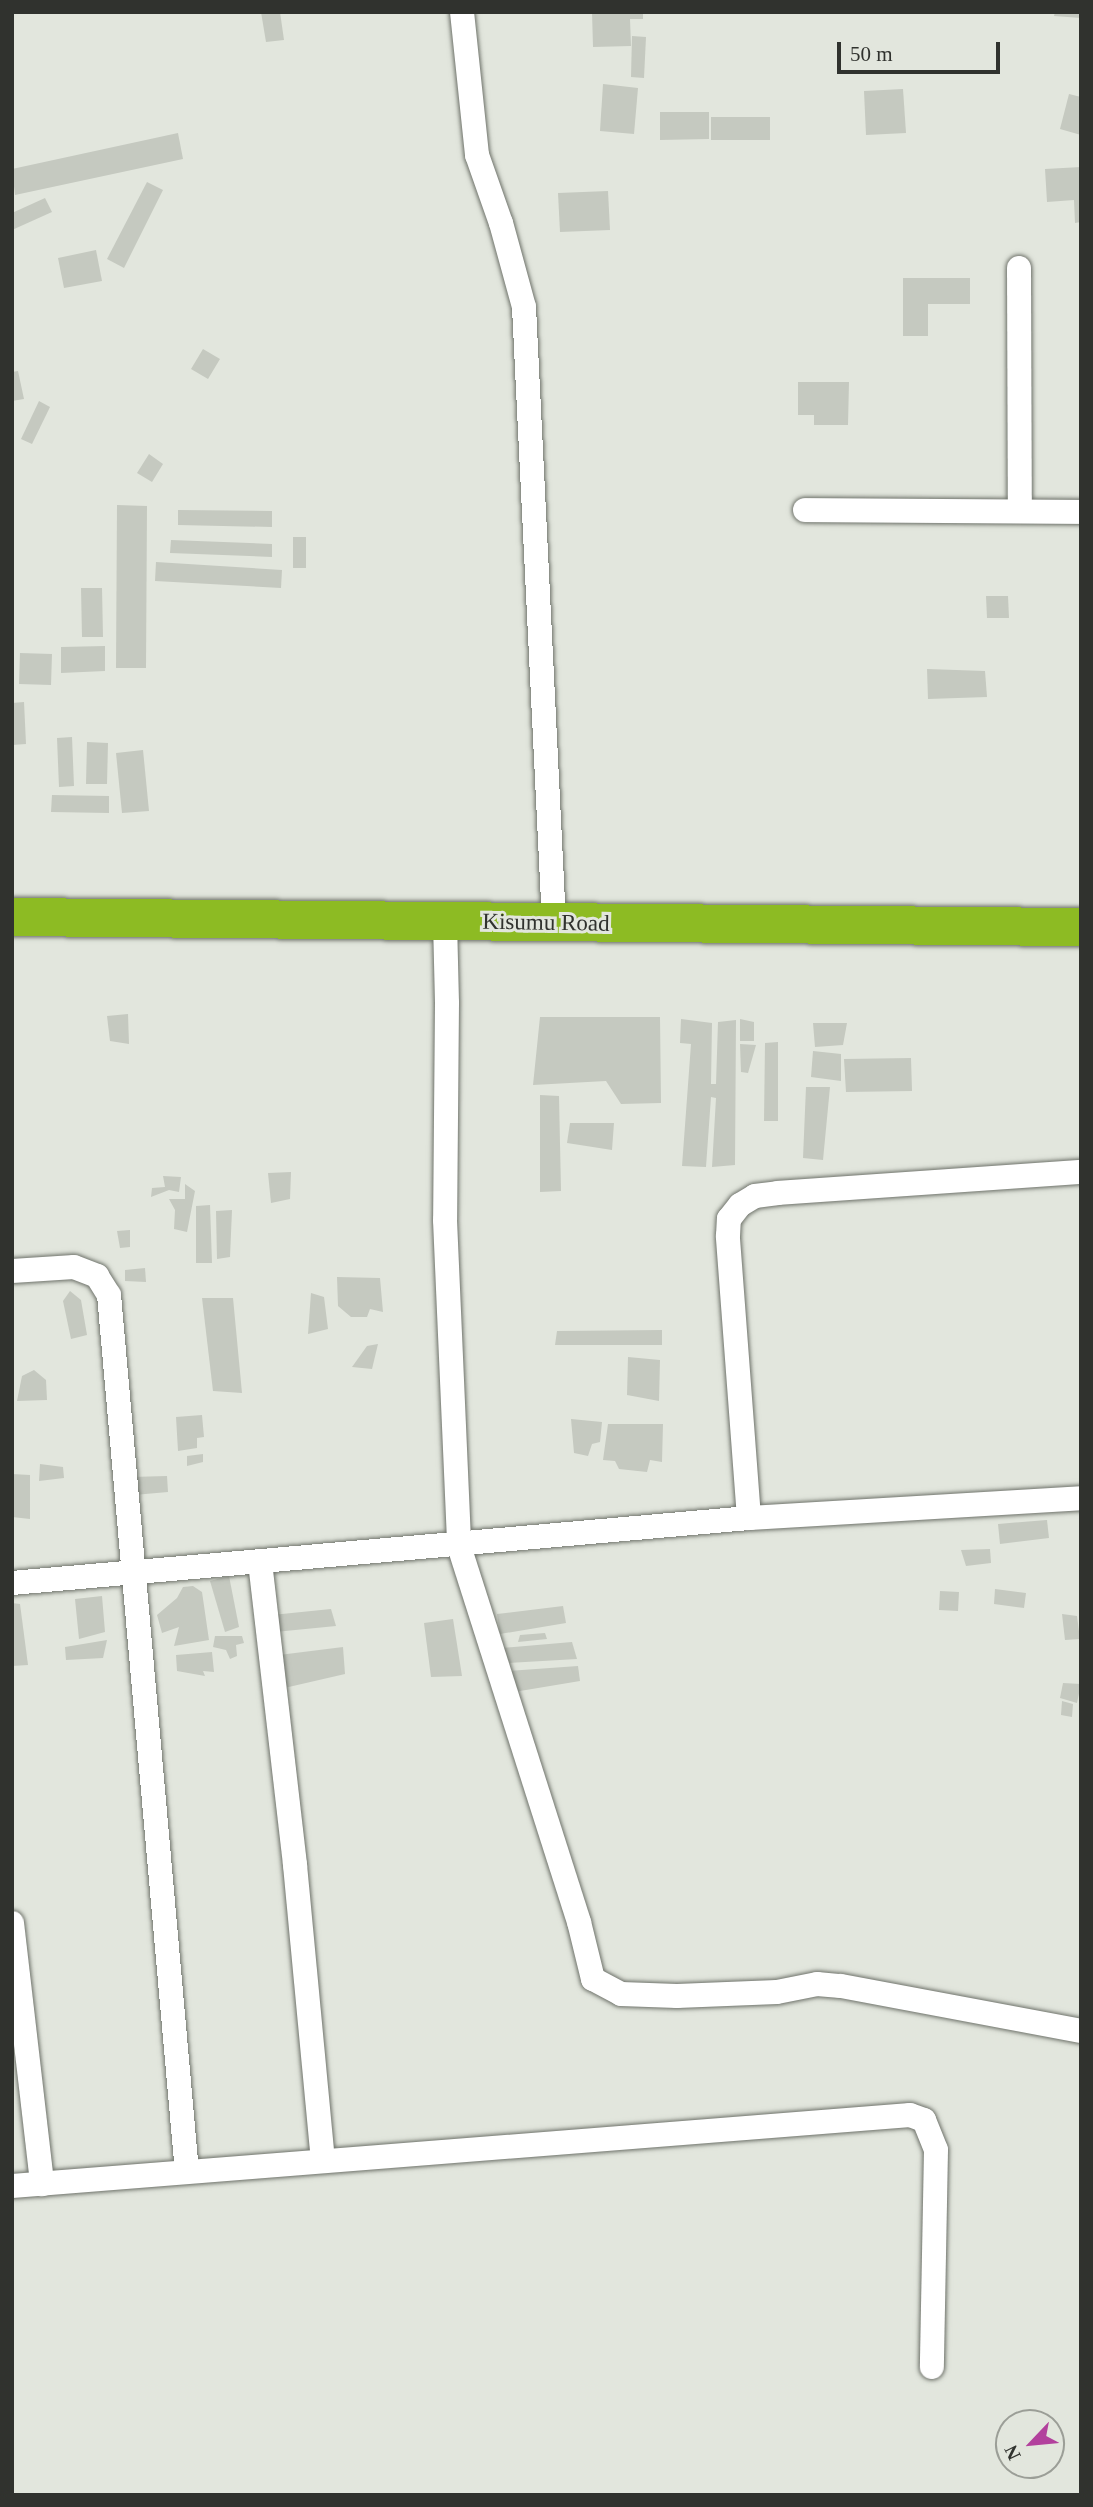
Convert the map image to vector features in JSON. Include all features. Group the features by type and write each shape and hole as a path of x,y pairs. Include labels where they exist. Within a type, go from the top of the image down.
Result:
{"highway":[{"name":"Kisumu Road","path":"12,917 1081,927"}],"street":[{"path":"462,12 477,155 501,223 524,307 554,923"},
{"path":"1019,268 1020,511"},
{"path":"805,510 1081,512"},
{"path":"444,921 447,1003 445,1220 459,1546 579,1922 593,1979 621,1994 677,1996 777,1992 817,1984 841,1986 1081,2031"},
{"path":"748,1518 727,1236 729,1219 740,1205 755,1196 778,1193 1081,1172"},
{"path":"12,1271 74,1267 97,1276 109,1295 132,1573 168,1932 187,2172"},
{"path":"12,1583 459,1546 748,1518 1081,1499"},
{"path":"260,1562 295,1865 323,2161"},
{"path":"12,1923 42,2184"},
{"path":"12,2186 910,2115 924,2120 936,2150 938,2185 932,2367"}],"building":[{"path":"261,12 280,12 284,40 266,42"},
{"path":"592,12 643,12 643,19 630,19 631,46 593,47"},
{"path":"1055,12 1081,12 1081,18 1054,16"},
{"path":"632,36 646,37 644,78 631,77"},
{"path":"603,84 638,88 634,134 600,131"},
{"path":"903,89 906,133 866,135 864,91"},
{"path":"1069,94 1081,97 1081,135 1060,129"},
{"path":"660,112 709,112 709,139 660,140"},
{"path":"711,117 770,117 770,140 711,140"},
{"path":"178,133 183,159 15,195 12,169"},
{"path":"1081,167 1081,222 1075,223 1074,200 1047,202 1045,169"},
{"path":"147,182 163,190 124,268 107,259"},
{"path":"608,191 610,230 560,232 558,193"},
{"path":"45,198 52,212 12,230 12,213"},
{"path":"96,250 102,281 64,288 58,258"},
{"path":"903,278 970,278 970,304 928,304 928,336 903,336"},
{"path":"203,349 220,359 208,379 191,369"},
{"path":"18,371 24,399 12,401 12,372"},
{"path":"798,382 849,382 848,425 814,425 814,415 798,415"},
{"path":"39,401 50,407 32,444 21,439"},
{"path":"149,454 163,464 152,482 137,473"},
{"path":"117,505 147,506 146,668 116,668"},
{"path":"178,510 272,511 272,527 178,525"},
{"path":"293,537 306,537 306,568 293,568"},
{"path":"171,540 272,544 272,557 170,553"},
{"path":"156,562 282,570 281,588 155,581"},
{"path":"81,588 102,588 103,637 82,637"},
{"path":"986,596 1008,596 1009,618 987,618"},
{"path":"105,646 105,671 61,673 61,647"},
{"path":"20,653 52,654 51,685 19,684"},
{"path":"927,669 985,671 987,697 928,699"},
{"path":"24,702 26,744 12,745 12,703"},
{"path":"72,737 74,786 59,787 57,738"},
{"path":"87,742 108,743 107,784 86,784"},
{"path":"143,750 149,811 122,813 116,753"},
{"path":"52,795 109,796 109,813 51,812"},
{"path":"128,1014 129,1044 110,1041 107,1016"},
{"path":"540,1017 660,1017 661,1103 621,1104 606,1081 533,1085"},
{"path":"681,1019 712,1023 711,1084 716,1084 718,1022 736,1020 735,1165 712,1167 716,1098 711,1097 706,1167 682,1166 691,1044 680,1043"},
{"path":"740,1019 754,1022 754,1041 740,1041"},
{"path":"813,1023 847,1023 843,1045 815,1047"},
{"path":"778,1042 778,1121 764,1121 765,1043"},
{"path":"740,1044 756,1045 748,1073 741,1072"},
{"path":"813,1051 841,1054 841,1081 811,1077"},
{"path":"911,1058 912,1091 846,1092 844,1059"},
{"path":"806,1087 830,1087 823,1160 803,1158"},
{"path":"540,1095 559,1096 561,1191 540,1192"},
{"path":"570,1123 614,1123 612,1150 567,1143"},
{"path":"291,1172 290,1199 271,1203 268,1173"},
{"path":"163,1176 181,1177 179,1192 169,1190 151,1197 152,1188 165,1187"},
{"path":"185,1184 195,1191 187,1232 174,1229 175,1210 169,1199 185,1199"},
{"path":"210,1205 212,1263 196,1263 196,1206"},
{"path":"232,1210 230,1257 217,1259 216,1211"},
{"path":"130,1230 130,1247 120,1248 117,1231"},
{"path":"145,1268 146,1282 125,1281 125,1270"},
{"path":"337,1277 380,1278 383,1312 370,1309 367,1317 351,1317 338,1306"},
{"path":"70,1291 81,1300 87,1335 71,1339 63,1301"},
{"path":"311,1293 324,1297 328,1329 308,1334"},
{"path":"202,1298 233,1298 242,1393 213,1391"},
{"path":"662,1330 662,1345 555,1345 557,1331"},
{"path":"378,1344 372,1369 352,1367 367,1346"},
{"path":"628,1357 660,1360 659,1401 627,1395"},
{"path":"34,1370 46,1380 47,1400 17,1401 22,1376"},
{"path":"202,1415 204,1437 197,1438 197,1448 178,1451 176,1417"},
{"path":"571,1419 602,1422 600,1442 592,1444 588,1456 574,1453"},
{"path":"608,1424 663,1424 662,1462 650,1460 647,1472 619,1469 615,1461 603,1460"},
{"path":"203,1454 203,1462 187,1466 187,1456"},
{"path":"40,1464 63,1467 64,1478 39,1481"},
{"path":"12,1474 30,1475 30,1519 12,1517"},
{"path":"167,1476 168,1492 134,1495 131,1477"},
{"path":"1047,1520 1049,1538 1000,1544 998,1524"},
{"path":"990,1549 991,1563 966,1566 961,1550"},
{"path":"229,1576 239,1627 225,1632 210,1581"},
{"path":"193,1586 202,1592 209,1640 174,1646 179,1627 162,1633 157,1615 177,1598 183,1587"},
{"path":"995,1589 1026,1593 1024,1608 994,1604"},
{"path":"940,1591 959,1592 958,1611 939,1610"},
{"path":"102,1596 105,1632 79,1639 75,1599"},
{"path":"12,1603 20,1604 28,1665 12,1666"},
{"path":"563,1606 566,1623 500,1634 497,1614"},
{"path":"331,1609 336,1626 275,1632 272,1615"},
{"path":"1062,1614 1077,1616 1080,1639 1065,1640"},
{"path":"453,1619 462,1676 431,1677 424,1623"},
{"path":"545,1633 547,1639 518,1642 520,1635"},
{"path":"215,1636 242,1636 244,1643 236,1645 237,1656 230,1659 226,1650 213,1647"},
{"path":"107,1640 103,1658 66,1660 65,1647"},
{"path":"572,1642 577,1659 508,1663 502,1648"},
{"path":"343,1647 345,1674 280,1689 279,1655"},
{"path":"212,1652 214,1672 203,1671 205,1676 177,1671 176,1655"},
{"path":"578,1666 580,1681 514,1692 508,1671"},
{"path":"1063,1683 1081,1684 1077,1703 1060,1698"},
{"path":"1062,1701 1073,1704 1072,1717 1061,1715"}]}
